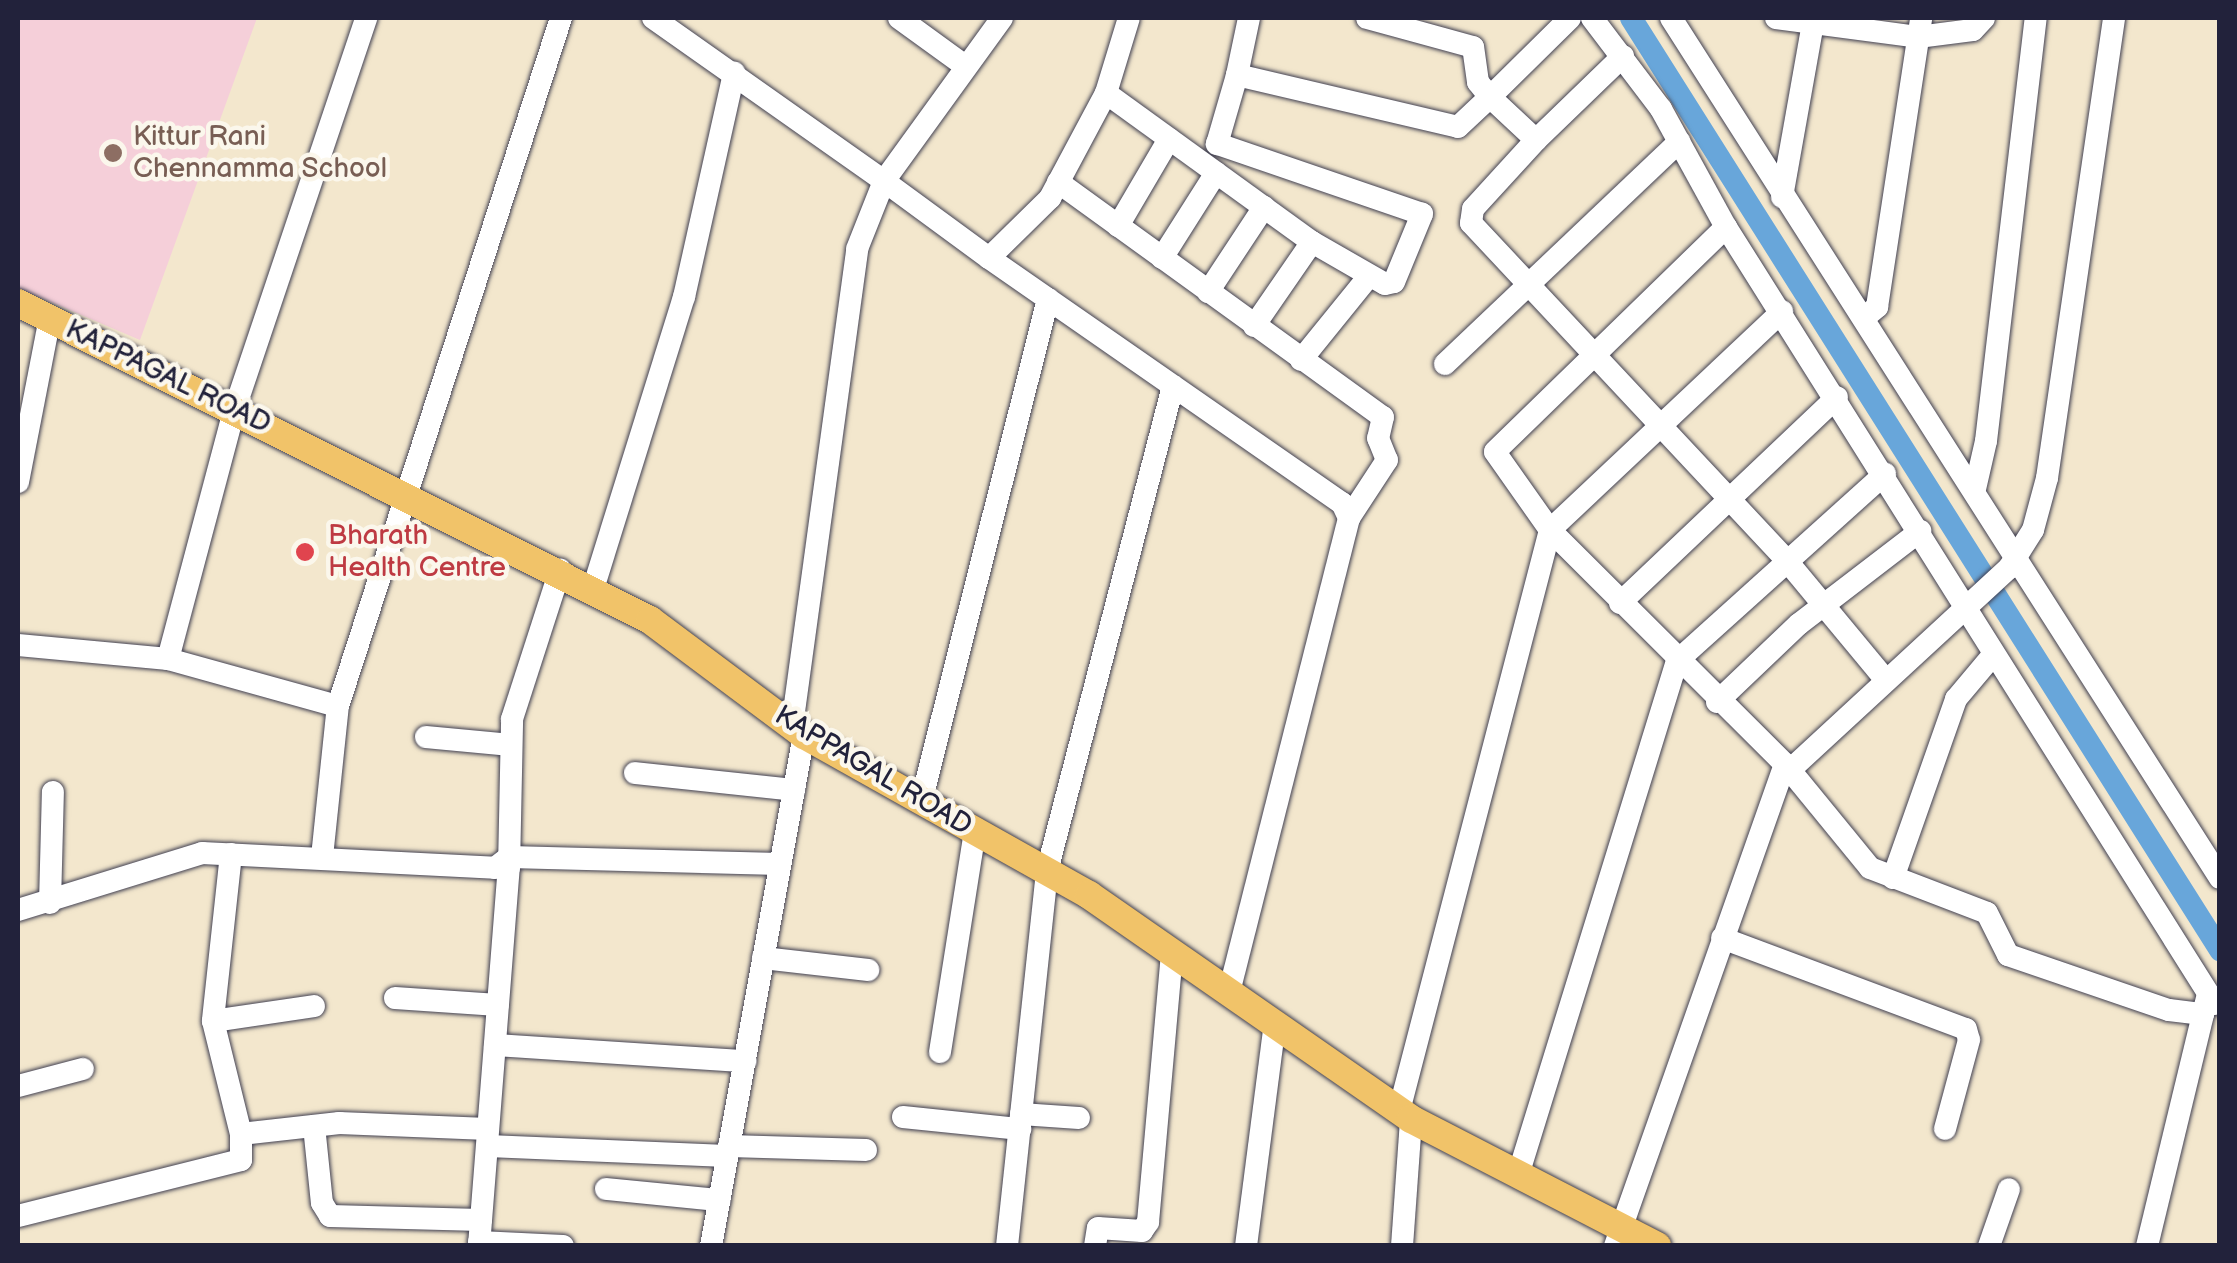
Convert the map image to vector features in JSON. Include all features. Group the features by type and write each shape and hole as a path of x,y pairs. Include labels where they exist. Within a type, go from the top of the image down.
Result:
{"main road":[{"name":"KAPPAGAL ROAD","path":"18,303 234,414 560,570 650,620 798,731 1047,872 1172,951 1405,1115 1519,1172 1616,1235 1657,1246"}],"street":[{"path":"168,659 234,414 366,18"},
{"path":"322,858 338,706 561,18"},
{"path":"654,18 988,258 1342,502 1350,518"},
{"path":"899,18 965,66"},
{"path":"711,1246 794,790 858,249 884,181 1002,18"},
{"path":"988,258 1058,182 1106,93 1129,18"},
{"path":"1162,258 1212,170 1249,18"},
{"path":"1367,18 1468,44 1476,52 1478,82 1536,140"},
{"path":"1237,75 1458,128 1570,18"},
{"path":"1592,18 1623,56 1679,142 1726,227 1968,601 1993,656 2210,1007 2147,1246"},
{"path":"1671,18 1782,197 1865,317 1975,489 2014,562 2220,878"},
{"path":"1776,18 1973,30 1984,18"},
{"path":"1975,489 1986,441 2036,18"},
{"path":"1616,1235 1788,767 2014,562 2042,510 2114,18"},
{"path":"1782,197 1814,20"},
{"path":"1865,317 1877,307 1920,27"},
{"path":"1623,56 1536,140 1471,216 1474,229 1532,287 1658,429 1788,562 1885,679"},
{"path":"593,589 684,297 734,73"},
{"path":"1106,93 1312,242 1384,284 1400,276 1422,214 1217,144"},
{"path":"1118,226 1169,139"},
{"path":"1445,364 1532,287 1679,142"},
{"path":"1058,182 1383,417 1378,438 1387,460 1350,518 1229,990"},
{"path":"1208,292 1264,208"},
{"path":"1726,227 1495,452 1550,530 1716,702 1788,767 1870,868 1987,912 2008,955 2169,1010 2210,1007"},
{"path":"1254,326 1312,242"},
{"path":"1302,360 1369,276"},
{"path":"921,802 1048,299"},
{"path":"1402,1246 1405,1115 1550,530 1782,311"},
{"path":"18,475 50,318"},
{"path":"1007,1246 1047,872 1173,386"},
{"path":"1620,603 1837,397"},
{"path":"1519,1172 1677,661 1885,474"},
{"path":"1716,702 1824,604 1920,531"},
{"path":"480,1236 509,857 512,719 560,570"},
{"path":"18,645 168,659 338,706"},
{"path":"1893,878 1956,700 1993,656"},
{"path":"426,736 511,745"},
{"path":"635,773 794,790"},
{"path":"50,903 53,792"},
{"path":"940,1052 975,832"},
{"path":"18,910 50,903 124,872 202,853 495,868 509,857 780,864"},
{"path":"18,1216 241,1160 240,1134 213,1022 231,854"},
{"path":"1722,938 1966,1029 1970,1040 1945,1129"},
{"path":"1094,1246 1098,1228 1142,1231 1148,1222 1172,951"},
{"path":"763,958 868,970"},
{"path":"395,998 498,1005"},
{"path":"213,1022 314,1006"},
{"path":"1246,1246 1275,1022"},
{"path":"494,1045 744,1061"},
{"path":"18,1086 83,1069"},
{"path":"903,1117 1020,1122 1079,1118"},
{"path":"240,1134 314,1126 728,1151 866,1150"},
{"path":"314,1126 322,1203 330,1216 563,1246"},
{"path":"606,1189 720,1200"},
{"path":"1989,1246 2009,1189"}],"shaded area":[{"name":"Kittur Rani Chennamma School","path":"18,18 257,18 140,340 18,288"}],"waterway":[{"path":"1631,18 2220,950"}],"place":[{"name":"Kittur Rani Chennamma School","path":"113,153"},
{"name":"Bharath Health Centre","path":"305,552"}]}
